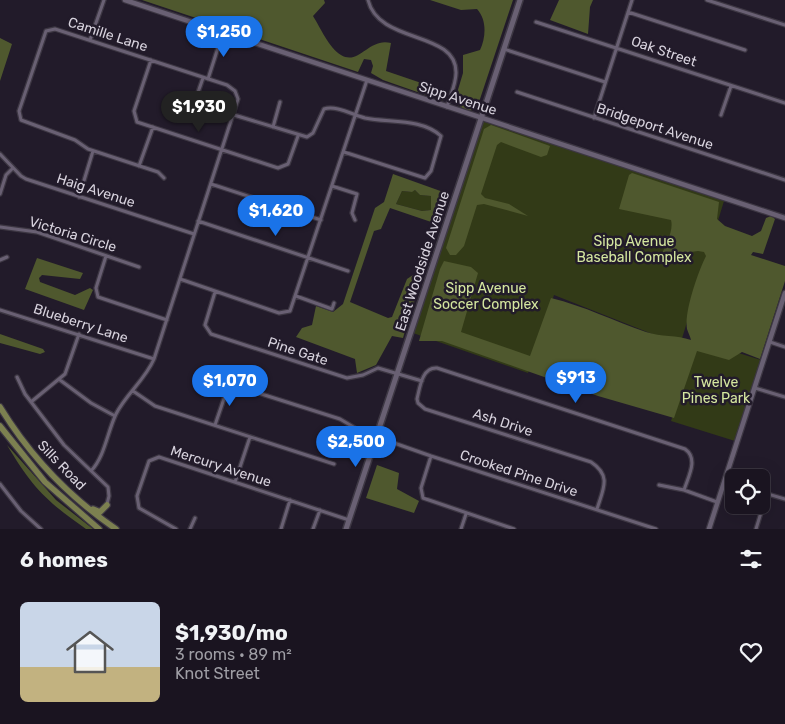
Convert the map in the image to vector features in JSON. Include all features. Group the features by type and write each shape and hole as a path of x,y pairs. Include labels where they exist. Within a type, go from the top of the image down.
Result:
{"main road":[{"name":"East Woodside Avenue","path":"346,529 520,0"},
{"name":"Sills Road","path":"0,407 34,455 67,490 117,529"},
{"name":"Sills Road","path":"0,426 28,464 68,504 97,529"},
{"path":"67,490 97,512 102,512 106,505"},
{"path":"106,505 105,517 117,529"}],"street":[{"path":"90,40 104,0"},
{"name":"Sipp Avenue","path":"125,0 785,218"},
{"path":"368,0 370,10 384,24 443,47 454,58 456,74 447,107"},
{"path":"594,118 632,0"},
{"path":"707,0 785,25"},
{"path":"628,12 745,50"},
{"name":"Oak Street","path":"536,22 785,103"},
{"name":"Camille Lane","path":"91,472 103,452 115,416 146,375 154,359 238,104 235,91 227,85 55,28 46,31 18,114 24,123 76,140 93,151 158,172 164,178"},
{"path":"195,102 223,32"},
{"path":"504,49 605,82"},
{"path":"151,60 134,114 137,122 282,168 290,161 298,136"},
{"path":"180,279 284,314 290,311 367,80"},
{"path":"721,115 731,86"},
{"name":"Bridgeport Avenue","path":"517,92 785,180"},
{"path":"273,127 280,102"},
{"path":"234,115 298,136 311,135 321,113 328,108 356,116 415,125 441,136 431,171 425,178 344,152"},
{"path":"139,166 153,127"},
{"path":"79,196 93,151"},
{"name":"Haig Avenue","path":"0,154 26,179 194,234"},
{"path":"0,194 6,175 13,168"},
{"path":"211,184 321,220"},
{"path":"332,186 357,194 352,213 355,220"},
{"path":"198,222 348,271"},
{"name":"Victoria Circle","path":"0,228 33,231 139,267"},
{"path":"106,256 96,288 98,297 167,320"},
{"path":"0,260 8,257"},
{"name":"Pine Gate","path":"215,292 204,325 211,334 347,378 363,375 378,368 422,381"},
{"path":"296,296 332,309 334,303"},
{"path":"708,529 785,296"},
{"name":"Blueberry Lane","path":"0,310 154,359"},
{"path":"31,402 60,380 67,369 79,334"},
{"path":"770,342 785,347"},
{"path":"422,381 429,369 437,368 686,449 691,454 693,460 684,490"},
{"name":"Crooked Pine Drive","path":"199,374 340,419 360,431 431,456 656,529"},
{"path":"16,377 31,402 64,445 108,487 109,496 106,505"},
{"path":"60,380 91,403 115,416"},
{"name":"Ash Drive","path":"422,381 418,403 425,409 591,462 603,472 604,486 597,509"},
{"path":"215,425 229,384"},
{"path":"754,387 785,398"},
{"path":"133,391 155,406 334,464"},
{"path":"235,482 250,437"},
{"path":"431,456 421,488 423,498 514,529"},
{"name":"Mercury Avenue","path":"176,529 138,508 137,496 150,459 159,457 349,520"},
{"path":"0,484 21,511 41,529"},
{"path":"659,485 684,490 717,502"},
{"path":"770,495 785,499"},
{"path":"281,529 290,500"},
{"path":"313,529 320,510"},
{"path":"461,529 466,514"},
{"path":"756,529 761,514"},
{"path":"190,529 195,518"}],"green space":[{"path":"142,0 324,0 325,3 313,16 337,52 347,57 353,57 376,44 383,42 391,43 386,71 436,88 445,95 443,101 383,80 371,73 373,66 371,60 364,59 358,72"},
{"path":"430,0 513,0 477,108 474,110 465,109 454,103 463,73 463,55 480,50 482,45 484,34 483,18 477,9 461,10"},
{"path":"559,0 593,0 590,7 588,34 550,20"},
{"path":"0,38 12,44 0,81"},
{"path":"482,121 724,201 680,345 554,295 528,373 413,333"},
{"path":"491,125 550,146 547,155 541,157 501,142 497,145 481,194 485,198 509,204 528,216 484,204 477,205 464,246 456,255 450,255 446,248 484,129"},
{"path":"632,173 719,202 717,219 725,226 752,236 761,231 766,218 771,216 775,219 763,254 753,252 751,255 785,266 785,281 760,359 742,352 729,360 697,351 674,418 598,396 442,341 419,341 444,261 471,267 478,273 461,332 530,356 551,298 587,309 646,332 691,340 687,329 688,313 699,272 706,256 704,252 698,251 661,256 670,234 671,220 619,209 629,175"},
{"path":"393,174 446,193 437,224 390,208 381,229 374,231 350,302 388,318 392,317 407,279 413,275 416,290 411,315 403,338 392,336 376,365 357,373 355,359 296,337 302,328 312,325 316,306 333,312 343,304 375,208 384,202","holes":["415,190 420,195 431,196 431,210 422,211 396,204 402,191 412,192"]},
{"path":"415,190 420,195 431,196 431,210 422,211 396,204 402,191 411,192"},
{"path":"37,258 83,273 80,279 42,275 39,278 40,282 75,295 90,288 93,290 84,310 25,289"},
{"path":"0,334 43,349 45,352 40,354 0,343"},
{"name":"Twelve Pines Park","path":"697,340 761,360 735,441 671,421"},
{"path":"7,445 56,500 93,529 86,529 50,501 32,483"},
{"path":"377,465 399,473 397,489 419,501 414,513 366,498"}],"park label":[{"name":"Sipp Avenue Baseball Complex","path":"634,250"},
{"name":"Sipp Avenue Soccer Complex","path":"486,296"}]}
